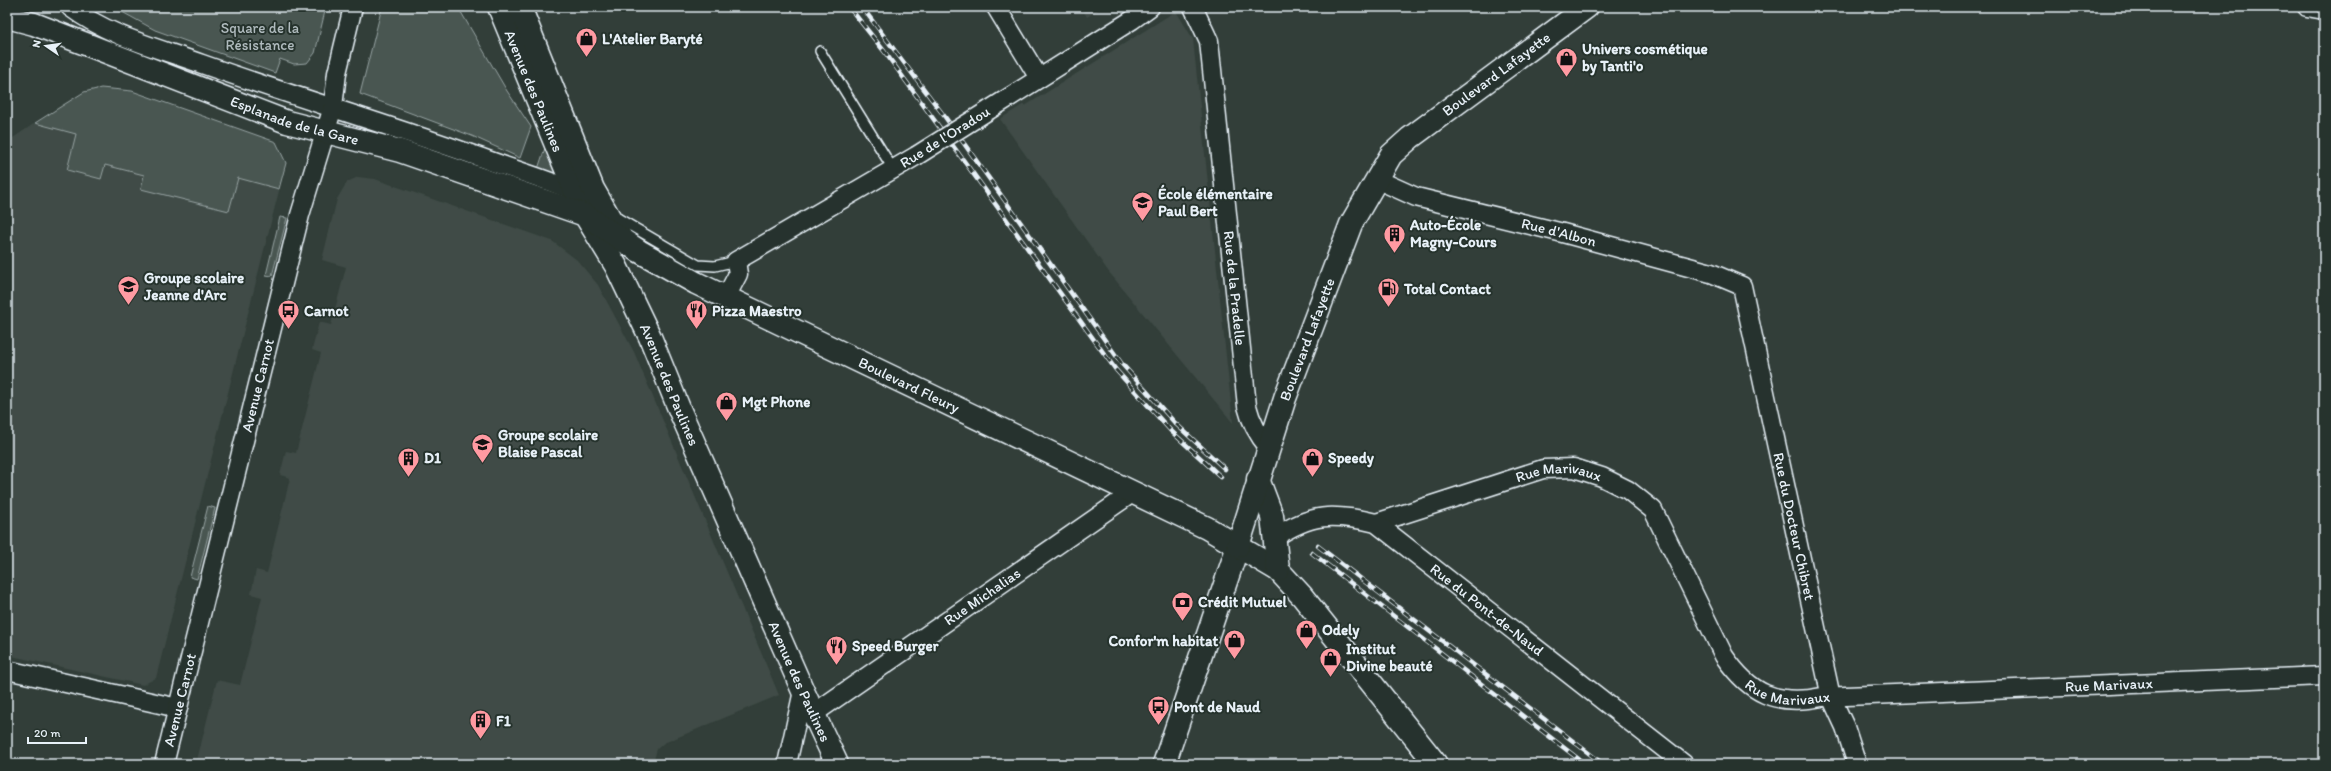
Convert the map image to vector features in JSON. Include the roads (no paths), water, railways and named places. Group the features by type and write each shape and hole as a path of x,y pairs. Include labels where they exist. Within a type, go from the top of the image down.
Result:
{"main road":[{"name":"Avenue des Paulines","path":"499,7 616,266 650,337 683,418 813,714 837,764"},
{"name":"Avenue des Paulines","path":"520,7 593,189 588,204"},
{"name":"Boulevard Lafayette","path":"1164,764 1238,546 1258,479 1285,398 1351,224 1376,179 1391,155 1410,138 1586,7"},
{"name":"Esplanade de la Gare","path":"7,17 34,24 287,122 400,151 588,204"},
{"name":"Boulevard Fleury","path":"588,204 622,240 696,283 1027,440 1132,493 1207,528 1278,570 1302,596 1436,764"},
{"path":"1258,479 1272,516 1278,570"}],"street":[{"name":"Esplanade de la Gare","path":"70,7 95,24 130,38 268,88 333,107 526,173 588,204"},
{"name":"Avenue Carnot","path":"164,764 300,215 333,107 337,73 353,7"},
{"path":"996,7 1039,78"},
{"name":"Rue de l'Oradou","path":"734,261 916,156 1132,20 1150,7"},
{"name":"Rue de la Pradelle","path":"1193,7 1209,41 1247,406 1250,419 1257,434 1269,448"},
{"path":"2307,7 2324,10"},
{"name":"Rue d'Albon","path":"1376,179 1416,196 1711,273 1742,286"},
{"path":"726,297 738,274 734,261"},
{"name":"Rue du Docteur Chibret","path":"1742,286 1832,697 1845,727 1857,764"},
{"name":"Rue Marivaux","path":"1376,523 1543,469 1574,468 1602,477 1628,490 1653,510 1724,656 1736,674 1750,686 1773,699 1799,701 1832,697 2324,676"},
{"name":"Rue Michalias","path":"813,714 1132,493"},
{"name":"Rue du Pont-de-Naud","path":"1274,538 1302,522 1327,516 1347,516 1376,523 1684,764"},
{"path":"7,670 178,708"},
{"path":"787,764 803,691"}],"lane":[{"path":"820,51 893,169"},
{"path":"588,204 698,265 715,266 734,261"}],"railway":[{"path":"849,7 884,51 1116,370 1170,430 1221,477"},
{"path":"862,7 945,117 1122,364 1175,423 1225,469"},
{"path":"1318,546 1603,764"},
{"path":"1312,553 1585,764"}],"place":[{"name":"L'Atelier Baryté","path":"587,58"},
{"name":"Univers cosmétique by Tanti'o","path":"1567,78"},
{"name":"École élémentaire Paul Bert","path":"1143,222"},
{"name":"Auto-École Magny-Cours","path":"1394,254"},
{"name":"Groupe scolaire Jeanne d'Arc","path":"128,306"},
{"name":"Total Contact","path":"1388,308"},
{"name":"Carnot","path":"289,330"},
{"name":"Pizza Maestro","path":"697,330"},
{"name":"Mgt Phone","path":"727,422"},
{"name":"Groupe scolaire Blaise Pascal","path":"482,464"},
{"name":"D1","path":"409,478"},
{"name":"Speedy","path":"1312,478"},
{"name":"Crédit Mutuel","path":"1183,622"},
{"name":"Odely","path":"1307,650"},
{"name":"Confor'm habitat","path":"1234,660"},
{"name":"Speed Burger","path":"837,666"},
{"name":"Institut Divine beauté","path":"1331,678"},
{"name":"Pont de Naud","path":"1159,726"},
{"name":"F1","path":"481,740"}],"park label":[{"name":"Square de la Résistance","path":"260,36"}]}
